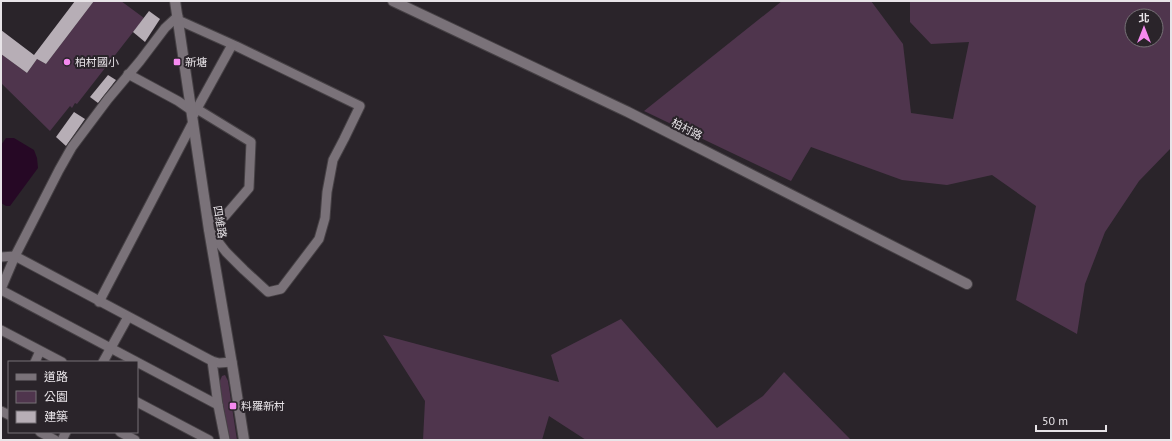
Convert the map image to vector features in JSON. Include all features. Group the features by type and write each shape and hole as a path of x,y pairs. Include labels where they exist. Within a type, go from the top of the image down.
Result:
{"street":[{"name":"柏村路","path":"393,1 628,112 967,284"},
{"path":"128,74 178,101 193,115 251,142 250,188 225,216 209,226 231,256 268,292 281,289 319,239 325,218 327,192 333,160 360,106 232,45 177,9 165,28 140,61 128,74 72,147 15,256 1,290 135,361"},
{"name":"四維路","path":"177,9 209,226 244,440"},
{"path":"100,302 193,115 232,45"},
{"path":"1,257 15,256 212,361 219,363 232,362"},
{"path":"104,361 128,317"},
{"path":"1,330 60,361"},
{"path":"35,361 40,351"},
{"path":"212,361 218,405 225,440"},
{"path":"138,362 218,405"},
{"path":"138,403 209,440"},
{"path":"42,433 55,440"},
{"path":"122,433 135,440"}],"green space":[{"path":"94,1 121,1 144,18 77,104 75,103 72,108 70,106 50,131 1,83 1,54 27,73 37,59 46,64"},
{"path":"782,1 871,1 903,44 911,113 953,119 969,42 931,44 910,22 911,1 1171,1 1171,148 1139,181 1105,232 1085,284 1077,334 1016,300 1036,206 992,175 947,185 902,180 811,147 791,181 644,111"},
{"path":"621,319 717,428 763,396 784,372 851,440 586,440 549,416 542,440 423,440 425,401 383,335 559,382 551,355"},
{"path":"225,375 228,381 237,440 230,440 219,383 222,376"}],"shaded area":[{"path":"6,138 14,138 34,150 38,168 10,206 6,206 1,203 1,145"}],"building":[{"path":"75,1 94,1 46,64 37,59 27,73 1,54 1,30 34,55"},
{"path":"149,11 160,19 145,42 133,32"},
{"path":"108,75 116,80 98,103 90,97"},
{"path":"74,112 85,119 66,146 56,137"}],"place":[{"name":"柏村國小","path":"67,62"},
{"name":"新塘","path":"177,62"},
{"name":"料羅新村","path":"233,406"}]}
